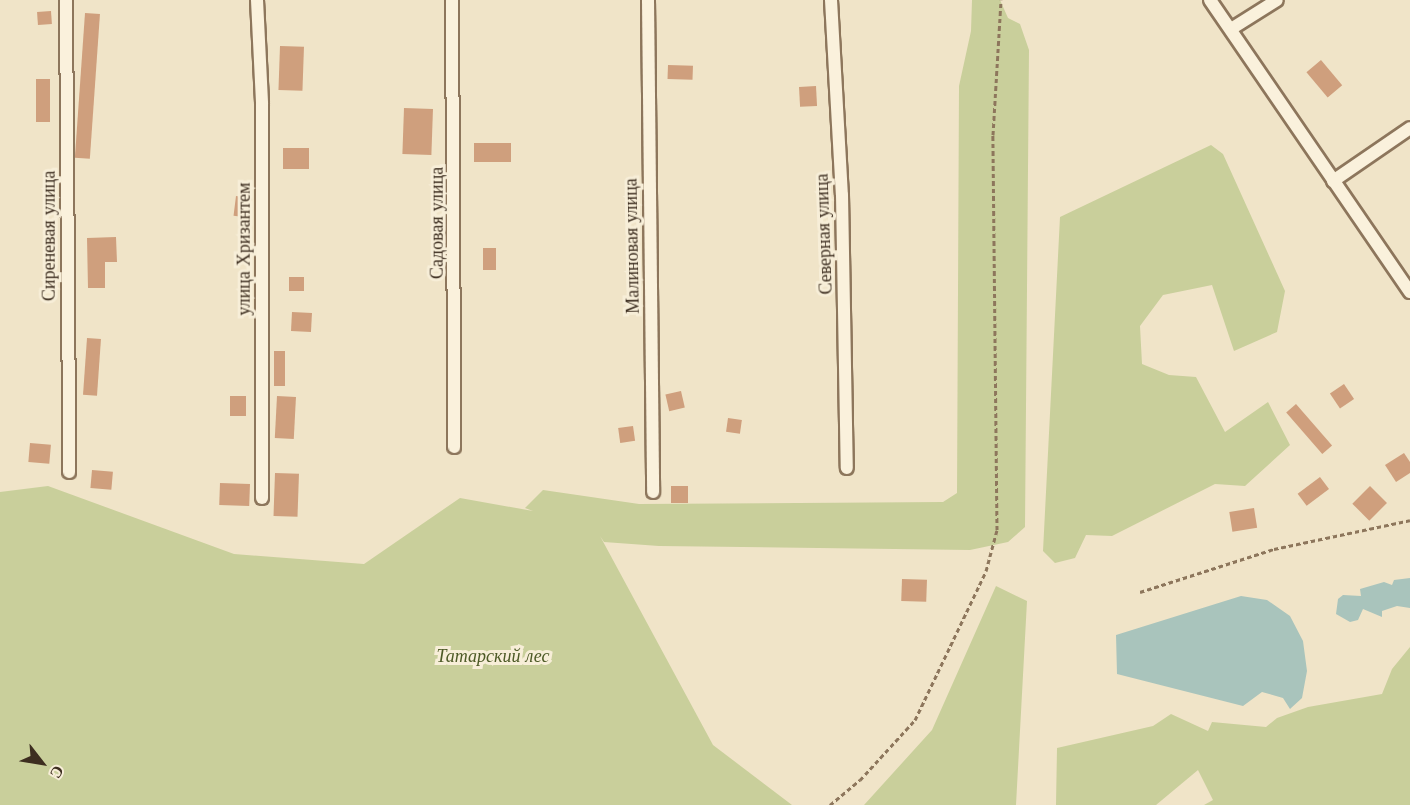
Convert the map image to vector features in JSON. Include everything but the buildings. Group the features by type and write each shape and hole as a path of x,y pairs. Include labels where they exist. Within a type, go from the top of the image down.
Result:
{"street":[{"name":"Сиреневая улица","path":"66,0 69,472"},
{"name":"улица Хризантем","path":"257,0 262,104 262,498"},
{"name":"Садовая улица","path":"452,0 454,447"},
{"name":"Малиновая улица","path":"648,0 653,492"},
{"name":"Северная улица","path":"831,0 842,195 847,468"},
{"path":"1210,0 1410,292"},
{"path":"1231,28 1276,0"},
{"path":"1333,181 1410,128"}],"path":[{"path":"830,805 860,780 915,720 986,572 997,530 993,135 1001,0"},
{"path":"1140,592 1274,549 1410,520"}],"green space":[{"name":"Татарский лес","path":"972,0 1000,0 1008,18 1020,24 1029,50 1025,527 1008,542 970,550 659,546 604,542 600,536 713,745 792,805 0,805 0,492 48,486 234,554 364,564 460,498 533,511 525,508 543,490 639,504 943,502 957,493 959,86 971,31"},
{"path":"1211,145 1223,154 1285,291 1277,332 1234,351 1212,285 1163,295 1140,326 1142,364 1169,375 1196,377 1225,432 1268,402 1290,445 1245,486 1215,484 1112,536 1086,535 1075,558 1055,563 1043,551 1060,217"},
{"path":"996,586 1027,601 1016,805 864,805 932,730"},
{"path":"1410,647 1410,805 1204,805 1213,800 1198,770 1156,805 1056,805 1057,748 1153,726 1171,714 1208,731 1212,722 1266,727 1277,718 1308,707 1382,694 1392,669"}],"water":[{"path":"1410,578 1410,608 1397,606 1382,611 1382,617 1363,609 1358,620 1350,622 1336,614 1338,599 1343,595 1361,596 1360,589 1384,582 1392,585 1394,580"},
{"path":"1241,596 1267,600 1290,616 1303,641 1307,671 1302,698 1290,709 1283,698 1262,692 1243,706 1117,674 1116,635"}]}
